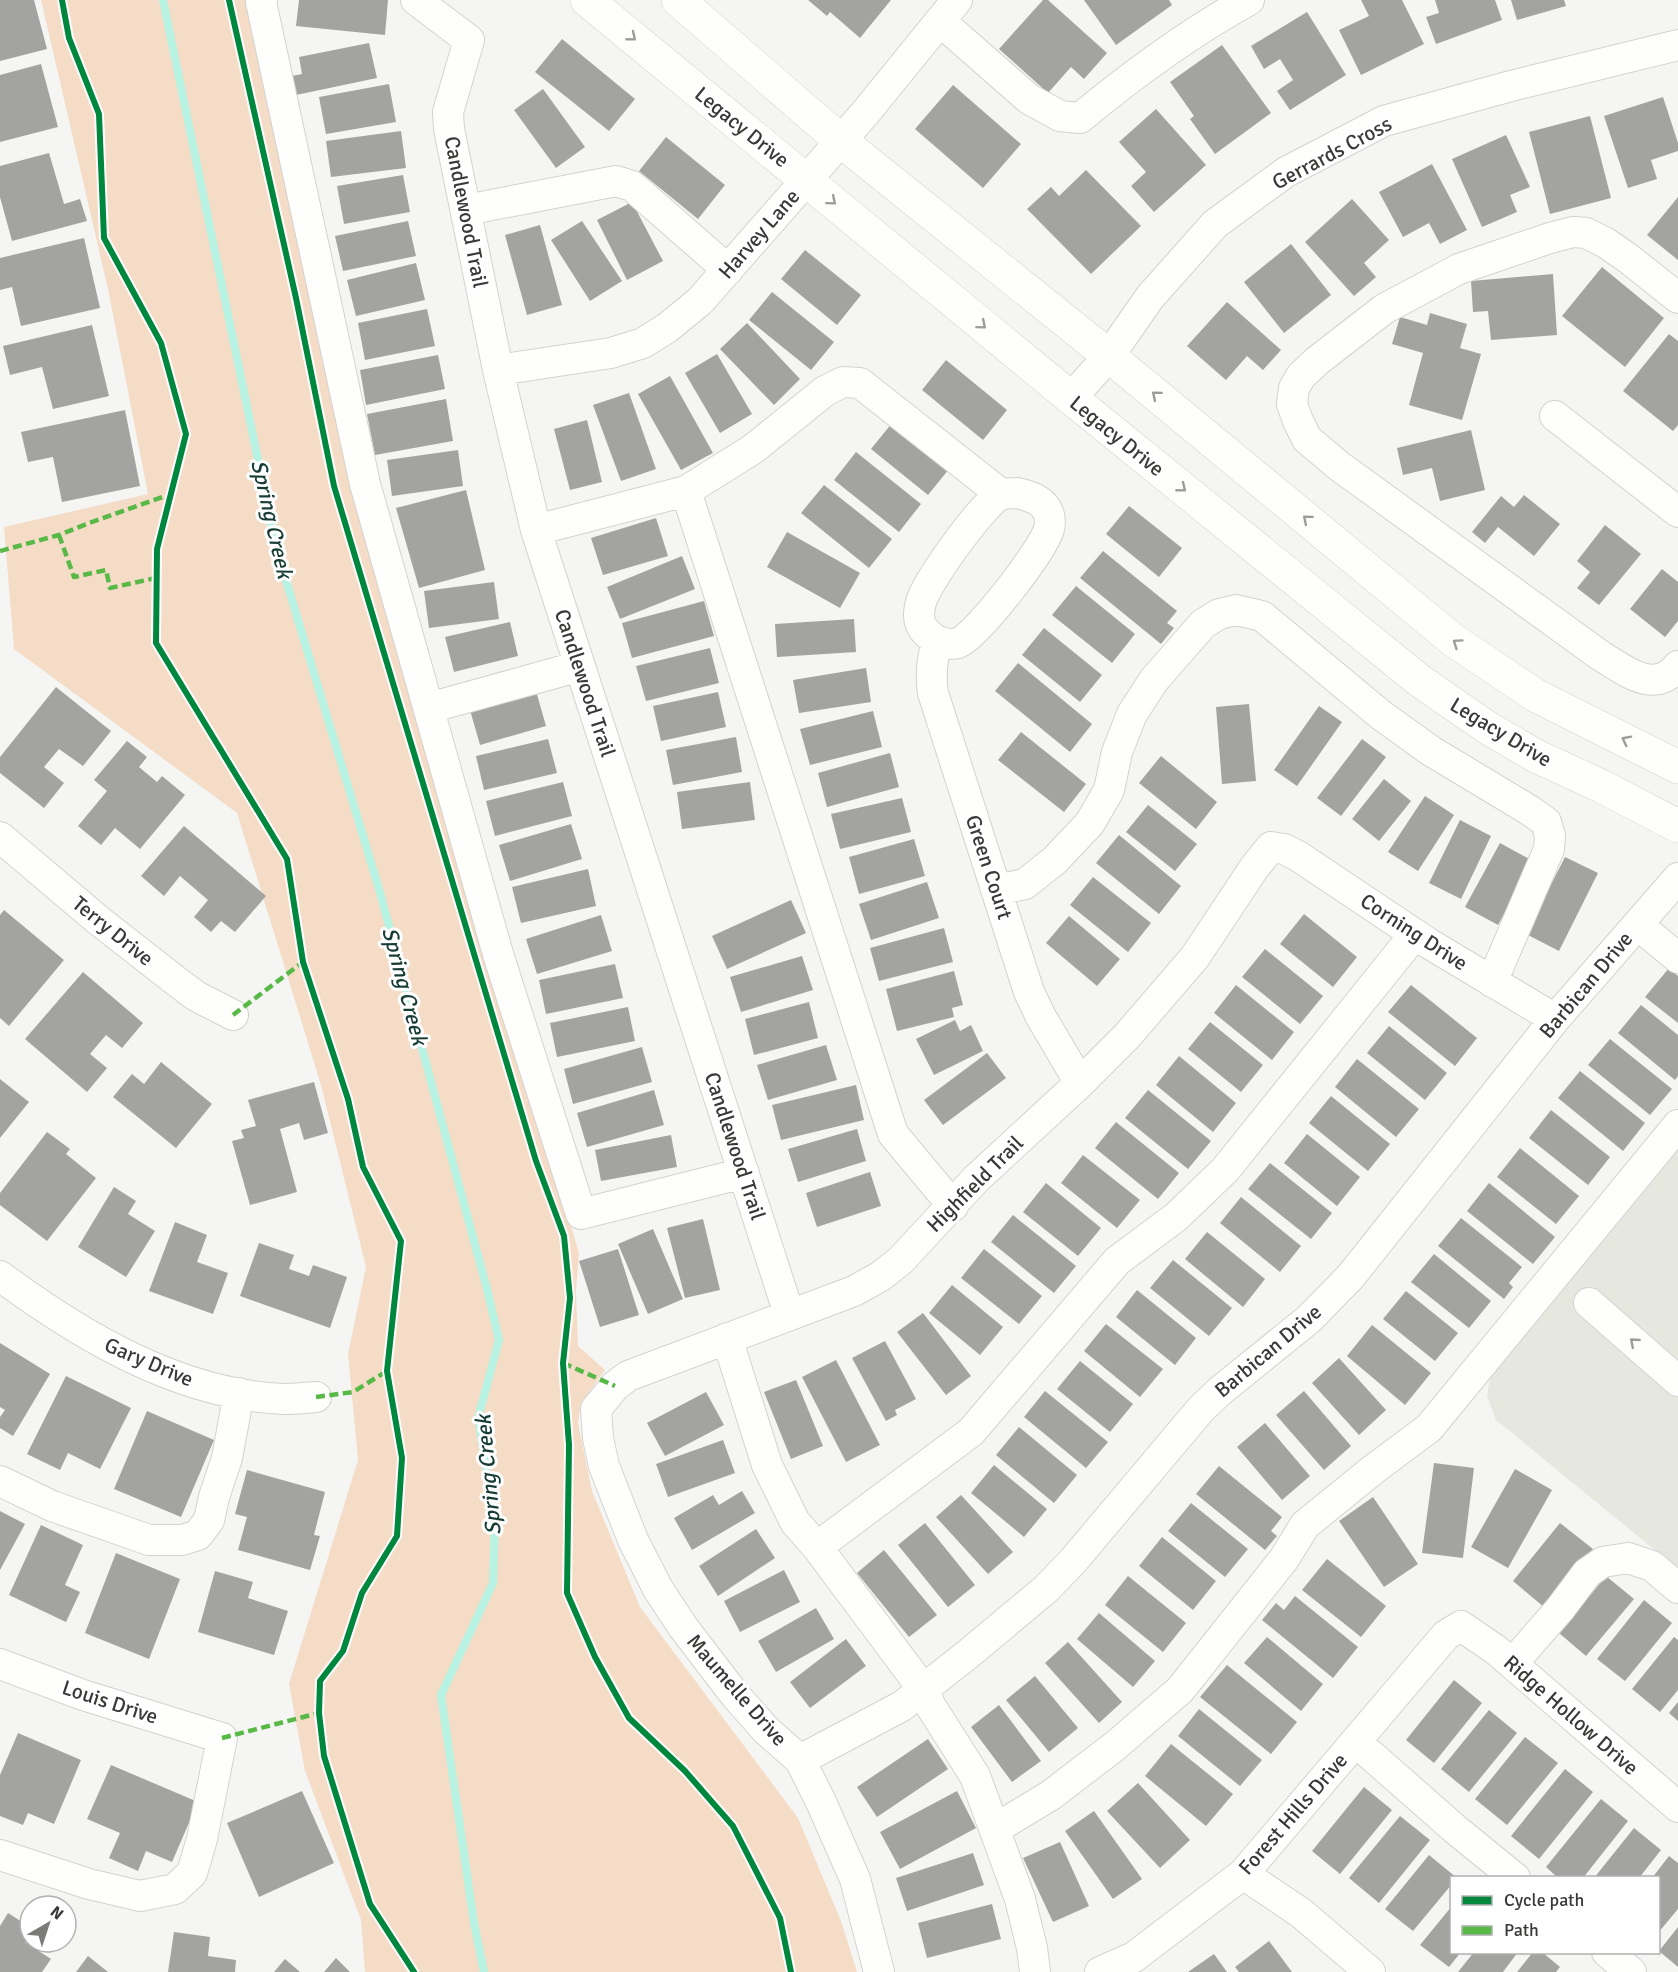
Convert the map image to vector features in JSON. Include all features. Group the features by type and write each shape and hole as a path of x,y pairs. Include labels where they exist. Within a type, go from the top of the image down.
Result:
{"main road":[{"name":"Legacy Drive","path":"587,0 1420,681 1488,728 1536,756 1601,786 1678,826"},
{"path":"678,0 841,141 1109,356 1453,640 1535,694 1678,767"}],"street":[{"path":"262,0 365,484 498,954 581,1214 744,1173"},
{"name":"Candlewood Trail","path":"416,0 469,40 448,112 449,129 498,370 536,530 789,1314"},
{"path":"948,11 1029,99 1060,116 1080,118 1185,40 1250,0"},
{"name":"Harvey Lane","path":"498,370 611,353 642,343 667,328 700,301 728,270 866,112 948,11"},
{"name":"Gerrards Cross","path":"1071,398 1109,356 1150,297 1215,224 1286,172 1384,121 1511,86 1678,45"},
{"path":"466,210 616,181 632,186 728,270"},
{"path":"1678,298 1629,259 1586,233 1573,232 1550,238 1459,269 1384,309 1301,376 1294,388 1292,404 1307,439 1340,466 1601,656 1633,675 1648,680 1661,680 1678,666"},
{"path":"536,530 686,491 753,449 825,391 843,382 860,383 1001,494"},
{"path":"1555,416 1678,512"},
{"path":"686,491 892,1134 953,1206"},
{"path":"1018,493 1039,499 1049,513 1050,527 1043,542 1016,580 977,629 956,644 937,641 924,631 919,617 921,601 949,553 989,504 1001,494 1018,493"},
{"path":"996,890 1025,884 1055,860 1090,824 1109,790 1118,752 1132,714 1154,680 1203,624 1219,614 1236,610 1262,616 1381,715 1431,751 1545,822 1550,836 1549,849 1492,982"},
{"name":"Green Court","path":"937,641 931,661 933,693 996,890 1029,992 1080,1083"},
{"path":"429,708 580,666"},
{"name":"Terry Drive","path":"0,837 98,920 176,981 196,996 233,1015"},
{"name":"Highfield Trail","path":"596,1409 615,1386 628,1376 854,1291 881,1276 901,1260 976,1179 1080,1083 1127,1036 1195,957 1254,868 1271,847"},
{"name":"Corning Drive","path":"1271,847 1284,849 1299,856 1415,934 1555,1020"},
{"name":"Barbican Drive","path":"800,1760 902,1706 1047,1589 1201,1409 1220,1390 1309,1319 1351,1276 1555,1020 1678,878"},
{"path":"1638,925 1678,958"},
{"path":"818,1547 971,1432 1117,1261 1176,1217 1226,1170 1415,934"},
{"path":"995,1829 1051,1795 1115,1746 1180,1690 1284,1559 1305,1525 1429,1428 1678,1125"},
{"name":"Gary Drive","path":"0,1276 45,1309 90,1336 141,1362 185,1379 239,1393 283,1399 316,1397"},
{"path":"1589,1303 1678,1381"},
{"path":"727,1338 767,1465 795,1521 818,1547 923,1689 930,1706 975,1776 1020,1899 1032,1948 1035,1972"},
{"path":"0,1481 52,1506 149,1540 182,1540 198,1535 209,1520 227,1458 239,1393"},
{"name":"Maumelle Drive","path":"596,1409 598,1438 604,1466 633,1540 658,1588 683,1627 735,1695 766,1730 800,1760 855,1879 879,1972"},
{"path":"1512,1664 1560,1609 1587,1573 1603,1562 1628,1557 1652,1566 1678,1588"},
{"name":"Ridge Hollow Drive","path":"1461,1626 1496,1650 1678,1807"},
{"name":"Forest Hills Drive","path":"1100,1972 1134,1957 1243,1874 1446,1635 1461,1626"},
{"name":"Louis Drive","path":"0,1664 83,1695 222,1738 202,1839 192,1873 175,1889 140,1896 89,1884 0,1855"},
{"path":"1356,1742 1513,1876"},
{"path":"1243,1874 1301,1912 1370,1972"},
{"path":"1608,1954 1631,1972"}],"shaded area":[{"path":"41,0 251,0 249,3 261,71 352,491 579,1253 576,1292 578,1346 605,1370 581,1403 578,1423 592,1491 640,1607 798,1818 841,1921 857,1972 365,1972 361,1920 305,1771 289,1684 358,1460 348,1354 366,1267 321,1085 237,813 14,649 4,527 148,494 108,289"},
{"path":"1678,1145 1678,1569 1496,1420 1487,1396 1490,1378 1502,1356"}],"building":[{"path":"0,0 34,0 47,49 0,61"},
{"path":"299,0 388,0 385,35 296,26"},
{"path":"808,0 891,0 860,38 830,12 827,16"},
{"path":"1043,0 1048,0 1107,53 1084,79 1071,67 1048,93 999,49"},
{"path":"1084,0 1169,0 1172,5 1116,45"},
{"path":"1361,0 1402,0 1424,44 1361,75 1339,30 1369,16"},
{"path":"1435,0 1495,0 1502,20 1436,44 1426,17 1439,13"},
{"path":"1511,0 1564,0 1566,6 1517,20"},
{"path":"1307,12 1346,75 1290,110 1277,91 1293,80 1280,59 1264,69 1251,46"},
{"path":"562,39 635,99 609,131 535,72"},
{"path":"369,43 377,78 296,95 292,76 302,74 299,57"},
{"path":"1222,45 1271,113 1215,154 1190,119 1194,116 1170,82"},
{"path":"41,64 58,127 0,142 0,75"},
{"path":"389,84 396,122 326,134 319,97"},
{"path":"953,85 1021,144 983,188 915,129"},
{"path":"543,89 585,147 556,168 514,110"},
{"path":"1663,97 1678,143 1678,151 1651,160 1657,179 1628,188 1604,116"},
{"path":"1156,109 1206,165 1154,212 1131,186 1146,172 1119,142"},
{"path":"1590,116 1611,198 1550,214 1529,132"},
{"path":"401,131 406,168 331,177 326,141"},
{"path":"1506,135 1530,187 1510,195 1517,212 1482,227 1452,159"},
{"path":"666,137 725,185 698,219 639,171"},
{"path":"49,153 64,204 80,199 87,221 12,241 0,197 0,166"},
{"path":"1432,164 1467,230 1440,244 1429,223 1403,237 1379,192"},
{"path":"1086,170 1141,226 1091,274 1027,209 1051,187 1059,196"},
{"path":"403,175 410,212 344,224 337,186"},
{"path":"1678,197 1678,260 1647,235"},
{"path":"1352,199 1389,240 1364,263 1376,277 1354,296 1305,242"},
{"path":"632,202 663,261 627,280 597,220"},
{"path":"408,221 416,256 343,271 335,236"},
{"path":"582,221 622,281 590,301 551,240"},
{"path":"540,225 562,305 527,315 505,235"},
{"path":"84,238 100,308 21,326 12,287 0,290 0,258"},
{"path":"1291,244 1331,295 1284,333 1244,282"},
{"path":"805,250 861,295 837,325 781,279"},
{"path":"416,263 425,300 356,316 347,280"},
{"path":"1602,267 1664,318 1625,367 1562,316"},
{"path":"1553,274 1557,335 1491,340 1488,311 1473,312 1471,281"},
{"path":"772,292 834,342 811,370 749,320"},
{"path":"1227,302 1281,350 1263,370 1247,356 1226,380 1187,346"},
{"path":"427,309 435,346 365,360 358,323"},
{"path":"1430,313 1467,324 1460,348 1481,354 1462,420 1409,405 1423,353 1392,344 1400,317 1427,325"},
{"path":"747,323 800,379 774,405 720,349"},
{"path":"92,325 109,396 53,409 42,367 10,375 3,346"},
{"path":"1669,334 1678,341 1678,425 1673,431 1623,391"},
{"path":"717,354 752,414 720,433 685,373"},
{"path":"438,355 445,389 366,405 360,370"},
{"path":"946,360 1007,410 983,440 922,390"},
{"path":"670,376 713,453 681,470 638,394"},
{"path":"629,393 656,469 621,481 593,405"},
{"path":"446,399 453,441 375,455 367,414"},
{"path":"125,410 140,486 62,502 53,457 28,462 21,432"},
{"path":"587,420 602,482 570,490 554,429"},
{"path":"892,423 949,469 928,495 871,449"},
{"path":"1471,430 1485,490 1440,501 1432,468 1403,475 1397,448"},
{"path":"458,450 463,486 392,496 387,460"},
{"path":"856,452 921,504 899,532 834,480"},
{"path":"824,485 892,539 869,568 801,513"},
{"path":"466,490 485,570 419,588 396,508"},
{"path":"1524,495 1560,524 1534,556 1498,527 1485,543 1472,532 1501,496 1514,507"},
{"path":"1129,506 1182,548 1159,577 1106,534"},
{"path":"656,518 668,556 603,575 591,538"},
{"path":"1605,525 1641,554 1599,605 1577,588 1590,572 1577,561"},
{"path":"787,532 860,573 840,608 767,567"},
{"path":"1103,551 1177,611 1167,623 1174,628 1161,644 1080,578"},
{"path":"682,556 695,589 620,619 607,587"},
{"path":"1662,569 1678,582 1678,621 1665,637 1630,609"},
{"path":"494,582 499,619 429,628 424,591"},
{"path":"1076,586 1135,634 1112,663 1052,615"},
{"path":"704,601 714,636 632,658 622,623"},
{"path":"854,619 856,652 777,657 775,624"},
{"path":"510,622 518,656 454,672 445,637"},
{"path":"1044,628 1102,675 1080,702 1022,655"},
{"path":"710,648 719,683 646,701 636,666"},
{"path":"1018,663 1092,724 1070,752 995,691"},
{"path":"866,668 871,702 799,713 793,680"},
{"path":"56,687 111,731 83,766 59,749 44,767 64,783 44,808 0,773 0,757"},
{"path":"536,691 546,726 480,745 470,710"},
{"path":"718,692 726,727 661,741 653,706"},
{"path":"1249,704 1256,781 1222,784 1216,707"},
{"path":"1319,706 1342,722 1297,786 1274,770"},
{"path":"873,711 882,747 810,765 800,729"},
{"path":"1021,732 1086,784 1064,812 998,760"},
{"path":"736,737 742,772 673,785 666,750"},
{"path":"548,739 557,773 484,790 476,756"},
{"path":"1362,739 1386,757 1341,816 1317,798"},
{"path":"127,741 147,757 139,767 157,782 162,776 185,795 140,849 115,828 101,845 78,826 107,791 94,780"},
{"path":"890,753 899,787 827,807 818,773"},
{"path":"1161,756 1217,802 1196,829 1139,783"},
{"path":"1384,779 1411,801 1379,841 1352,819"},
{"path":"563,782 572,816 495,836 486,801"},
{"path":"750,782 755,820 682,829 677,792"},
{"path":"1425,796 1454,815 1418,871 1388,852"},
{"path":"902,798 911,832 840,849 831,814"},
{"path":"1148,805 1197,844 1175,871 1126,832"},
{"path":"1460,820 1491,836 1461,899 1429,883"},
{"path":"571,824 582,859 510,881 499,845"},
{"path":"184,826 266,896 235,932 221,921 211,932 194,917 208,900 180,876 164,896 141,876"},
{"path":"1119,835 1181,886 1159,914 1096,863"},
{"path":"914,839 925,876 859,894 849,857"},
{"path":"1500,843 1533,861 1498,925 1465,907"},
{"path":"1565,857 1598,873 1559,951 1526,934"},
{"path":"588,869 596,906 521,923 512,887"},
{"path":"1093,877 1151,923 1128,952 1070,905"},
{"path":"927,882 939,918 871,940 859,904"},
{"path":"791,900 806,933 727,969 712,936"},
{"path":"4,910 64,960 9,1026 0,1018 0,915"},
{"path":"1304,914 1357,957 1333,987 1280,944"},
{"path":"601,915 612,951 537,974 526,939"},
{"path":"1069,916 1120,959 1097,986 1046,943"},
{"path":"944,928 953,962 879,981 870,948"},
{"path":"1265,949 1323,996 1300,1024 1242,977"},
{"path":"802,956 813,990 741,1012 730,977"},
{"path":"615,964 623,998 546,1014 539,980"},
{"path":"1669,968 1678,976 1678,1023 1645,997"},
{"path":"954,971 963,1005 952,1008 954,1017 897,1031 886,989"},
{"path":"83,972 143,1023 122,1048 106,1035 90,1054 107,1068 87,1092 25,1039"},
{"path":"1236,985 1294,1032 1272,1060 1214,1013"},
{"path":"1411,985 1477,1038 1455,1066 1388,1012"},
{"path":"809,1002 818,1038 754,1055 745,1019"},
{"path":"1641,1005 1678,1035 1678,1076 1675,1080 1618,1033"},
{"path":"628,1007 635,1041 557,1057 550,1023"},
{"path":"955,1020 960,1031 971,1025 983,1051 934,1075 916,1039"},
{"path":"1210,1022 1263,1065 1241,1092 1188,1049"},
{"path":"1389,1026 1447,1073 1425,1100 1367,1053"},
{"path":"1610,1039 1672,1089 1650,1115 1588,1065"},
{"path":"826,1045 837,1080 768,1100 757,1065"},
{"path":"642,1047 652,1082 573,1104 564,1069"},
{"path":"987,1053 1006,1078 943,1125 924,1100"},
{"path":"1179,1056 1236,1103 1213,1132 1156,1085"},
{"path":"1357,1059 1419,1109 1396,1137 1335,1087"},
{"path":"161,1062 212,1104 176,1148 113,1097 132,1074 144,1084"},
{"path":"1580,1071 1645,1123 1623,1151 1558,1098"},
{"path":"0,1079 29,1102 0,1138"},
{"path":"314,1082 328,1133 304,1140 299,1123 280,1129 297,1192 250,1205 232,1141 244,1138 241,1130 256,1126 248,1100"},
{"path":"856,1085 864,1120 781,1140 772,1105"},
{"path":"654,1090 664,1125 587,1147 577,1113"},
{"path":"1148,1090 1211,1141 1188,1169 1125,1118"},
{"path":"1331,1096 1390,1144 1368,1171 1309,1123"},
{"path":"1551,1110 1610,1157 1588,1185 1529,1138"},
{"path":"1116,1122 1179,1173 1158,1199 1095,1148"},
{"path":"857,1129 866,1161 798,1182 788,1149"},
{"path":"47,1132 70,1149 66,1154 96,1178 47,1241 0,1205 0,1193"},
{"path":"1307,1134 1360,1177 1337,1206 1284,1163"},
{"path":"671,1135 677,1167 601,1181 595,1150"},
{"path":"1520,1148 1579,1196 1556,1224 1497,1177"},
{"path":"1083,1155 1140,1200 1117,1228 1061,1183"},
{"path":"1270,1163 1332,1213 1311,1239 1248,1189"},
{"path":"870,1172 881,1206 817,1227 806,1193"},
{"path":"1046,1183 1101,1228 1078,1256 1023,1212"},
{"path":"1489,1183 1555,1237 1533,1264 1467,1211"},
{"path":"114,1187 136,1201 128,1214 155,1231 126,1277 78,1247"},
{"path":"1241,1197 1301,1246 1280,1272 1220,1223"},
{"path":"1013,1215 1076,1266 1054,1293 991,1242"},
{"path":"1461,1218 1522,1267 1509,1283 1513,1287 1504,1299 1438,1246"},
{"path":"703,1219 720,1290 685,1298 667,1228"},
{"path":"175,1222 207,1235 197,1262 228,1273 213,1314 149,1291"},
{"path":"653,1229 683,1299 648,1314 618,1244"},
{"path":"1207,1232 1265,1279 1243,1307 1185,1259"},
{"path":"259,1243 294,1255 289,1269 309,1276 313,1265 347,1277 330,1328 240,1296"},
{"path":"618,1249 639,1315 600,1327 579,1261"},
{"path":"984,1249 1042,1296 1019,1324 961,1278"},
{"path":"1434,1254 1491,1301 1469,1328 1411,1282"},
{"path":"1173,1260 1232,1308 1209,1336 1150,1288"},
{"path":"952,1285 1003,1327 980,1355 929,1313"},
{"path":"1137,1290 1196,1338 1175,1365 1116,1317"},
{"path":"1406,1291 1458,1333 1435,1361 1383,1319"},
{"path":"923,1313 971,1376 946,1395 897,1332"},
{"path":"1106,1324 1163,1369 1140,1397 1084,1351"},
{"path":"1372,1325 1431,1373 1405,1405 1347,1356"},
{"path":"885,1341 916,1399 895,1410 897,1415 886,1421 852,1358"},
{"path":"0,1343 50,1374 13,1436 0,1428 0,1417 5,1410 0,1407"},
{"path":"1339,1358 1386,1410 1359,1435 1312,1383"},
{"path":"836,1360 880,1445 846,1462 802,1377"},
{"path":"1080,1361 1133,1404 1110,1432 1057,1389"},
{"path":"66,1376 131,1408 100,1469 68,1453 60,1470 27,1454"},
{"path":"796,1380 823,1446 791,1459 764,1392"},
{"path":"1045,1391 1108,1442 1086,1468 1024,1417"},
{"path":"1304,1391 1351,1446 1324,1470 1276,1415"},
{"path":"706,1392 724,1425 665,1456 647,1423"},
{"path":"147,1411 214,1440 181,1517 114,1489"},
{"path":"1265,1423 1310,1476 1282,1500 1237,1447"},
{"path":"1019,1427 1077,1475 1054,1503 996,1455"},
{"path":"723,1440 735,1473 668,1497 656,1464"},
{"path":"1434,1463 1474,1468 1463,1558 1422,1553"},
{"path":"994,1465 1047,1509 1024,1537 971,1493"},
{"path":"1219,1466 1282,1517 1271,1531 1277,1536 1265,1550 1196,1494"},
{"path":"1515,1469 1552,1490 1508,1568 1471,1547"},
{"path":"247,1470 325,1492 314,1535 320,1536 310,1570 238,1550 247,1517 235,1514"},
{"path":"742,1491 755,1513 692,1550 674,1518 713,1495 719,1505"},
{"path":"961,1495 1013,1552 988,1574 936,1517"},
{"path":"1373,1497 1418,1564 1384,1587 1339,1521"},
{"path":"1191,1503 1248,1549 1225,1577 1168,1531"},
{"path":"0,1511 25,1524 0,1570"},
{"path":"925,1523 975,1585 948,1607 898,1545"},
{"path":"1560,1523 1593,1549 1545,1608 1513,1581"},
{"path":"41,1525 83,1545 65,1585 80,1592 66,1622 9,1595"},
{"path":"756,1529 775,1558 718,1596 699,1566"},
{"path":"1162,1537 1216,1581 1193,1610 1139,1566"},
{"path":"884,1550 937,1615 909,1637 857,1573"},
{"path":"116,1553 180,1579 149,1659 85,1633"},
{"path":"1327,1559 1386,1606 1361,1637 1302,1590"},
{"path":"784,1570 800,1602 740,1632 724,1601"},
{"path":"215,1571 253,1582 248,1598 288,1611 274,1655 198,1632"},
{"path":"1128,1576 1186,1623 1163,1652 1105,1605"},
{"path":"1606,1576 1634,1599 1586,1656 1559,1633"},
{"path":"1295,1596 1358,1647 1333,1678 1262,1620 1276,1603 1284,1610"},
{"path":"1644,1600 1672,1623 1625,1681 1597,1659"},
{"path":"816,1608 834,1639 776,1672 758,1641"},
{"path":"1099,1613 1155,1661 1133,1687 1077,1639"},
{"path":"1267,1637 1323,1684 1301,1711 1244,1663"},
{"path":"1674,1637 1678,1640 1678,1690 1660,1712 1632,1689"},
{"path":"846,1639 866,1666 810,1708 790,1682"},
{"path":"1068,1642 1122,1702 1099,1723 1045,1663"},
{"path":"1227,1665 1297,1722 1271,1754 1200,1697"},
{"path":"1035,1676 1078,1728 1049,1752 1006,1700"},
{"path":"1454,1680 1482,1703 1434,1763 1406,1740"},
{"path":"1678,1702 1678,1721 1669,1713"},
{"path":"999,1705 1041,1761 1012,1782 971,1727"},
{"path":"1199,1709 1262,1760 1240,1786 1178,1736"},
{"path":"1489,1710 1517,1733 1469,1792 1441,1769"},
{"path":"18,1733 81,1760 54,1824 28,1813 23,1825 0,1816 0,1775"},
{"path":"1525,1737 1558,1763 1507,1825 1475,1799"},
{"path":"928,1739 948,1769 877,1817 857,1787"},
{"path":"1171,1744 1233,1794 1206,1826 1145,1776"},
{"path":"111,1765 198,1802 172,1862 146,1851 138,1871 109,1858 120,1833 87,1819"},
{"path":"1565,1769 1593,1792 1539,1859 1511,1836"},
{"path":"1138,1783 1190,1840 1160,1868 1107,1811"},
{"path":"1364,1787 1392,1810 1340,1874 1312,1851"},
{"path":"302,1791 334,1863 259,1897 227,1823"},
{"path":"957,1791 976,1828 900,1869 880,1832"},
{"path":"1601,1799 1628,1821 1585,1876 1556,1876 1546,1867"},
{"path":"1094,1811 1142,1879 1113,1899 1065,1831"},
{"path":"1400,1816 1430,1840 1379,1903 1349,1878"},
{"path":"1634,1828 1661,1850 1641,1876 1596,1876"},
{"path":"1060,1842 1089,1906 1053,1922 1023,1858"},
{"path":"973,1853 984,1885 907,1911 896,1878"},
{"path":"1429,1855 1455,1876 1450,1876 1450,1886 1413,1931 1385,1909"},
{"path":"1669,1856 1678,1863 1678,1909 1660,1931 1660,1876 1654,1876"},
{"path":"992,1904 1001,1939 927,1958 918,1923"},
{"path":"1450,1908 1450,1954 1459,1954 1449,1967 1420,1945"},
{"path":"8,1913 18,1919 18,1954 43,1954 51,1959 42,1972 0,1972 0,1926"},
{"path":"1678,1927 1678,1967 1660,1950"},
{"path":"174,1932 210,1937 208,1956 236,1960 235,1972 168,1972"},
{"path":"1269,1941 1292,1972 1239,1972 1235,1967"},
{"path":"1214,1954 1227,1972 1188,1972"},
{"path":"1472,1954 1516,1954 1503,1972 1458,1972"},
{"path":"1531,1954 1544,1954 1560,1967 1556,1972 1517,1972"},
{"path":"88,1956 108,1972 76,1972"},
{"path":"336,1958 350,1972 324,1972"},
{"path":"285,1959 300,1972 274,1972"}],"waterway":[{"name":"Spring Creek","path":"163,0 276,547 379,889 499,1340 478,1418 495,1520 493,1583 441,1695 474,1923 484,1972"}],"marked path":[{"path":"0,551 59,535 171,494"},
{"path":"59,535 74,577 106,570 110,588 156,578"},
{"path":"233,1015 303,962"},
{"path":"563,1363 615,1386"},
{"path":"316,1397 353,1392 387,1371"},
{"path":"222,1738 319,1713"}],"cycle path":[{"path":"62,0 69,38 99,114 104,238 161,343 186,434 157,549 156,643 287,859 303,962 348,1099 363,1167 401,1241 387,1371 402,1458 397,1536 362,1593 343,1651 320,1681 319,1713 324,1756 370,1904 414,1972"},
{"path":"229,0 296,298 334,486 536,1161 564,1236 570,1298 563,1363 569,1445 567,1593 595,1657 629,1718 685,1771 733,1826 780,1918 791,1972"}]}
